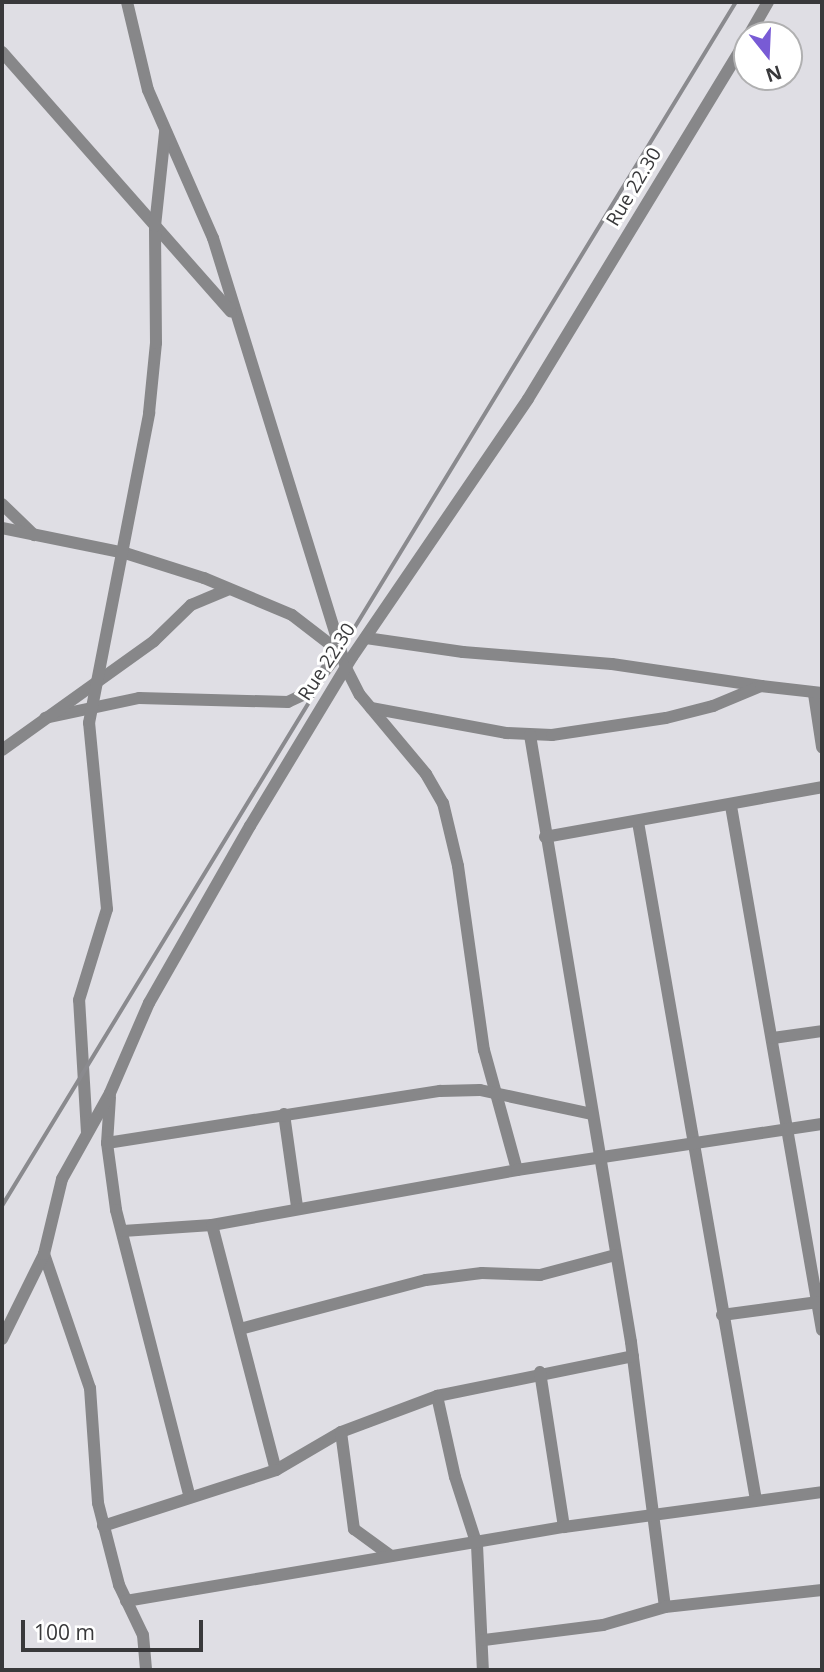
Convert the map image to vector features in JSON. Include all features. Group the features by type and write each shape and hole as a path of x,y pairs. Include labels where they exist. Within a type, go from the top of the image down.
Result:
{"street":[{"path":"127,2 148,90 205,215 234,315 317,566 345,668 371,708 426,774 443,803 458,866 484,1050 517,1170"},
{"name":"Rue 22.30","path":"757,21 768,2"},
{"path":"2,52 234,315"},
{"name":"Rue 22.30","path":"2,1339 44,1254 62,1179 110,1093 149,1003 345,668 528,398 733,62"},
{"path":"87,1133 79,1000 107,909 89,723 100,678 99,656 125,553 156,343 155,226 165,131"},
{"path":"2,504 34,535"},
{"path":"2,528 125,553 229,589 292,615 340,652"},
{"path":"2,750 154,641 191,605 229,589"},
{"path":"366,638 463,652 612,664 818,693 822,747"},
{"path":"45,718 139,698 288,702 307,693 340,652"},
{"path":"371,708 530,735 666,718 713,706 761,687"},
{"path":"530,735 633,1356 665,1607"},
{"path":"545,837 732,806 822,787"},
{"path":"732,806 822,1330"},
{"path":"638,822 756,1500"},
{"path":"773,1038 822,1031"},
{"path":"107,1143 440,1091 496,1094 592,1114"},
{"path":"110,1093 107,1143 123,1231 190,1495"},
{"path":"284,1114 297,1207"},
{"path":"123,1231 212,1225 297,1207 517,1170 822,1124"},
{"path":"212,1225 276,1470"},
{"path":"44,1254 90,1388 95,1482 103,1526 126,1601 143,1635 146,1670"},
{"path":"240,1329 426,1280 482,1273 540,1275 615,1255"},
{"path":"722,1315 818,1303"},
{"path":"103,1526 190,1495 276,1470 341,1432 438,1396 633,1356"},
{"path":"540,1373 564,1527"},
{"path":"438,1396 455,1477 477,1545 484,1640 483,1670"},
{"path":"341,1432 354,1529 391,1556"},
{"path":"126,1601 391,1556 477,1545 564,1527 822,1492"},
{"path":"484,1640 603,1625 665,1607 822,1590"}],"railway":[{"path":"2,1206 736,2"}]}
